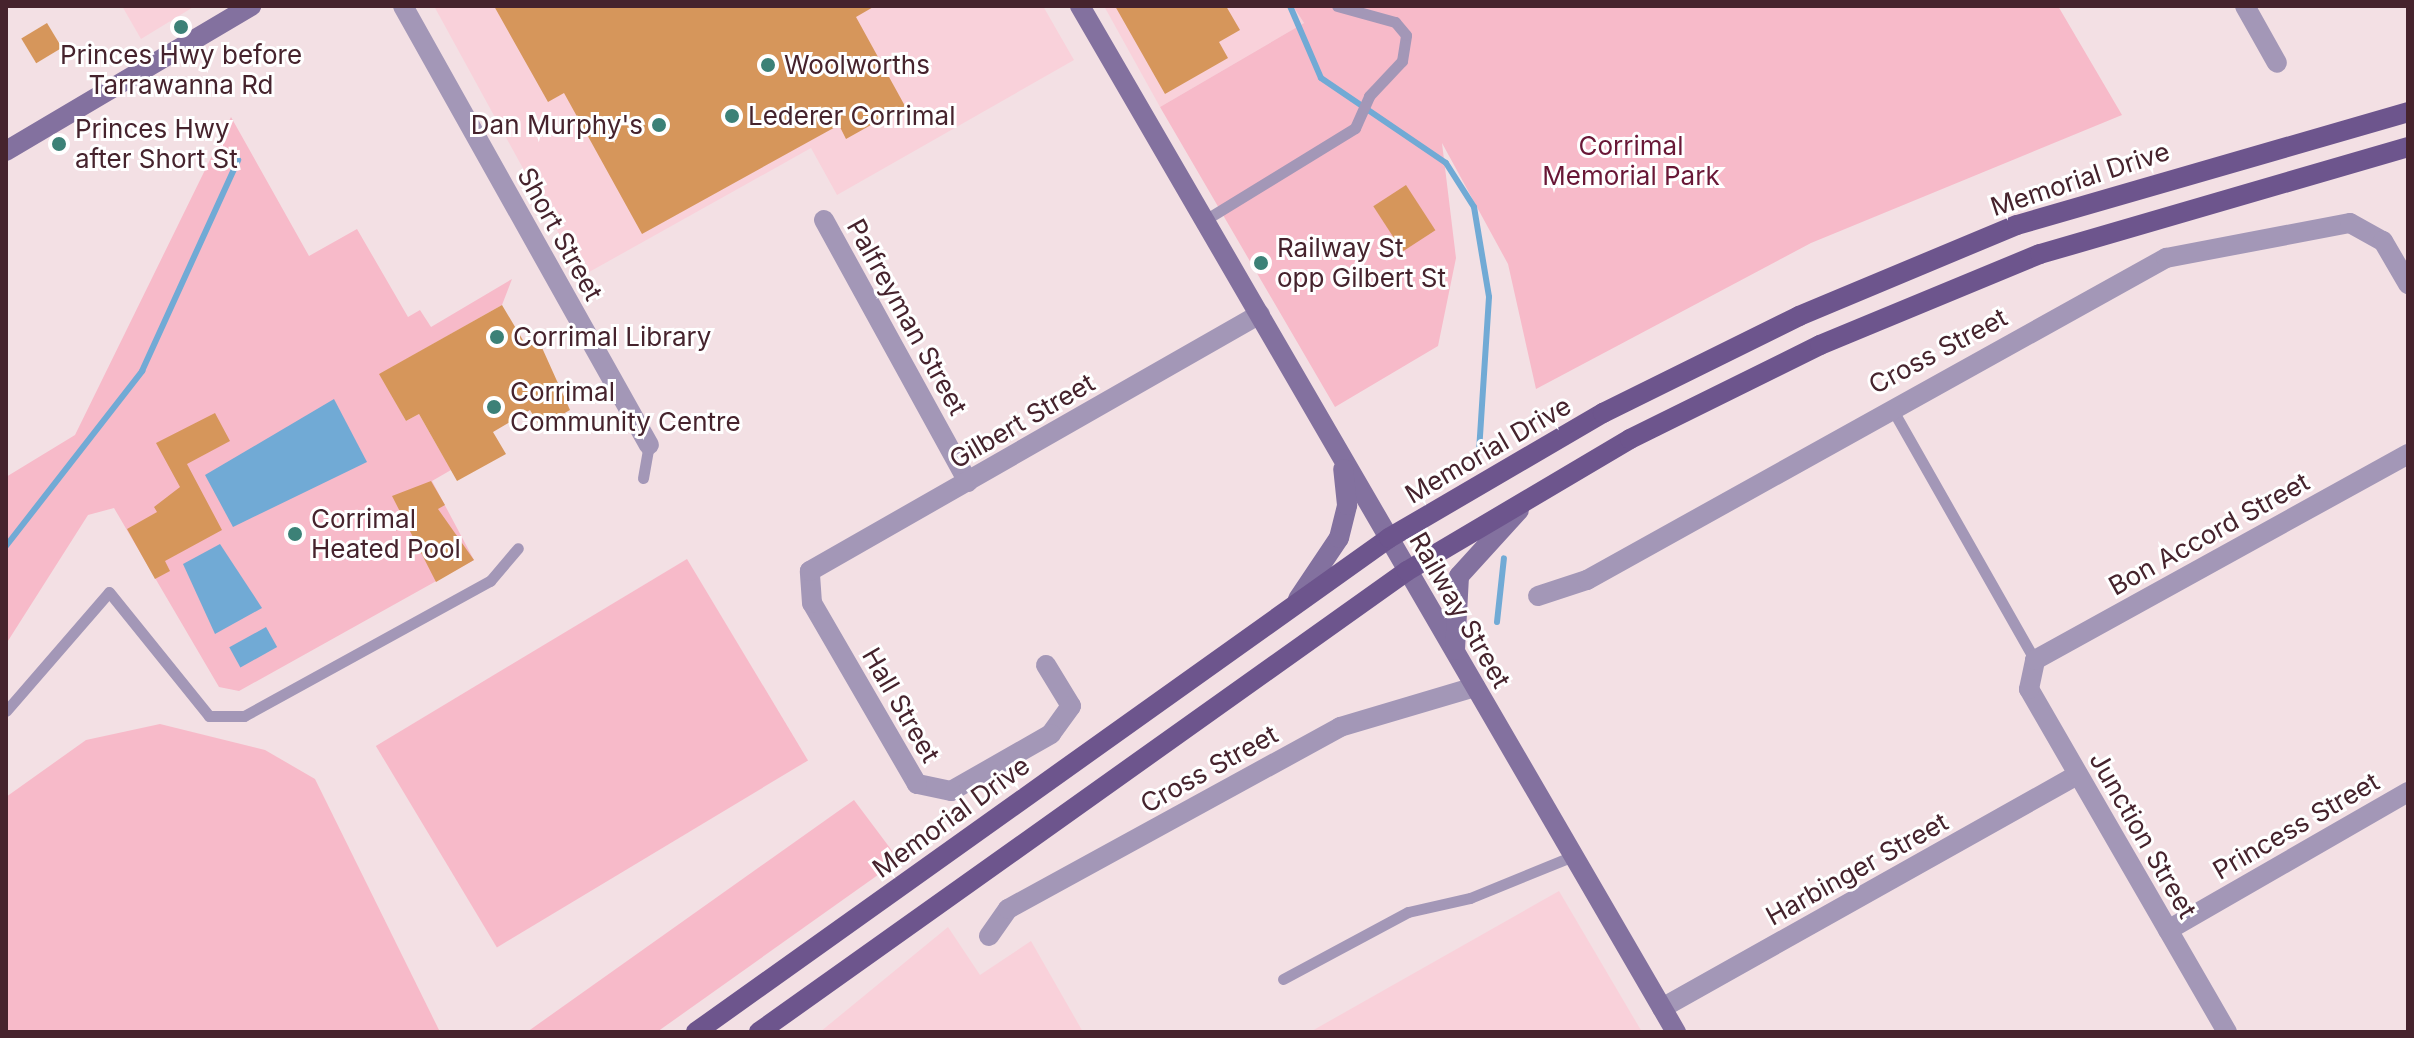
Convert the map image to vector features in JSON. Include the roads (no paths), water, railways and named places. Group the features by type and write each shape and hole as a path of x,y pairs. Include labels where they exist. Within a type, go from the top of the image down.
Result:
{"main road":[{"path":"6,151 251,6"},
{"name":"Railway Street","path":"1080,6 1676,1032"},
{"name":"Memorial Drive","path":"696,1032 1389,538 1690,368 1923,263 2127,188 2408,112"},
{"path":"759,1032 1407,571 1553,482 1807,351 2040,254 2408,147"},
{"path":"1291,608 1323,569 1343,524 1348,492 1338,450"},
{"path":"1455,653 1459,576 1488,538 1553,482"}],"street":[{"name":"Short Street","path":"403,6 649,445"},
{"path":"2245,6 2277,63"},
{"name":"Palfreyman Street","path":"824,220 968,482"},
{"name":"Cross Street","path":"1538,596 1587,580 1890,406 2166,258 2350,223 2383,241 2408,284"},
{"name":"Gilbert Street","path":"810,571 1260,314"},
{"name":"Bon Accord Street","path":"2035,660 2408,454"},
{"name":"Hall Street","path":"810,571 812,603 917,784 951,791 1051,734 1071,706 1046,665"},
{"name":"Junction Street","path":"2035,660 2029,689 2227,1032"},
{"name":"Cross Street","path":"989,936 1008,909 1340,727 1475,687"},
{"name":"Harbinger Street","path":"1662,1008 2078,775"},
{"name":"Princess Street","path":"2168,930 2408,792"}],"lane":[{"path":"1205,220 1355,128 1369,96 1402,61 1406,35 1395,22 1337,6"},
{"path":"1890,406 2035,660"},
{"path":"643,478 649,445"},
{"path":"6,711 109,592 209,716 244,716 490,581 518,548"},
{"path":"1283,979 1408,912 1470,898 1573,856"}],"water":[{"path":"334,399 367,462 233,527 205,475"},
{"path":"220,544 262,608 215,634 183,564"},
{"path":"266,627 277,647 240,667 229,647"}],"waterway":[{"path":"1290,6 1321,78 1446,163 1474,207 1489,297 1479,452"},
{"path":"6,546 142,371 238,160"},
{"path":"1497,622 1504,558"}],"place":[{"name":"Princes Hwy before Tarrawanna Rd","path":"181,27"},
{"name":"Woolworths","path":"768,65"},
{"name":"Lederer Corrimal","path":"732,116"},
{"name":"Dan Murphy's","path":"659,125"},
{"name":"Princes Hwy after Short St","path":"59,144"},
{"name":"Railway St opp Gilbert St","path":"1261,263"},
{"name":"Corrimal Library","path":"497,337"},
{"name":"Corrimal Community Centre","path":"494,407"},
{"name":"Corrimal Heated Pool","path":"295,534"}],"park label":[{"name":"Corrimal Memorial Park","path":"1631,161"}]}
